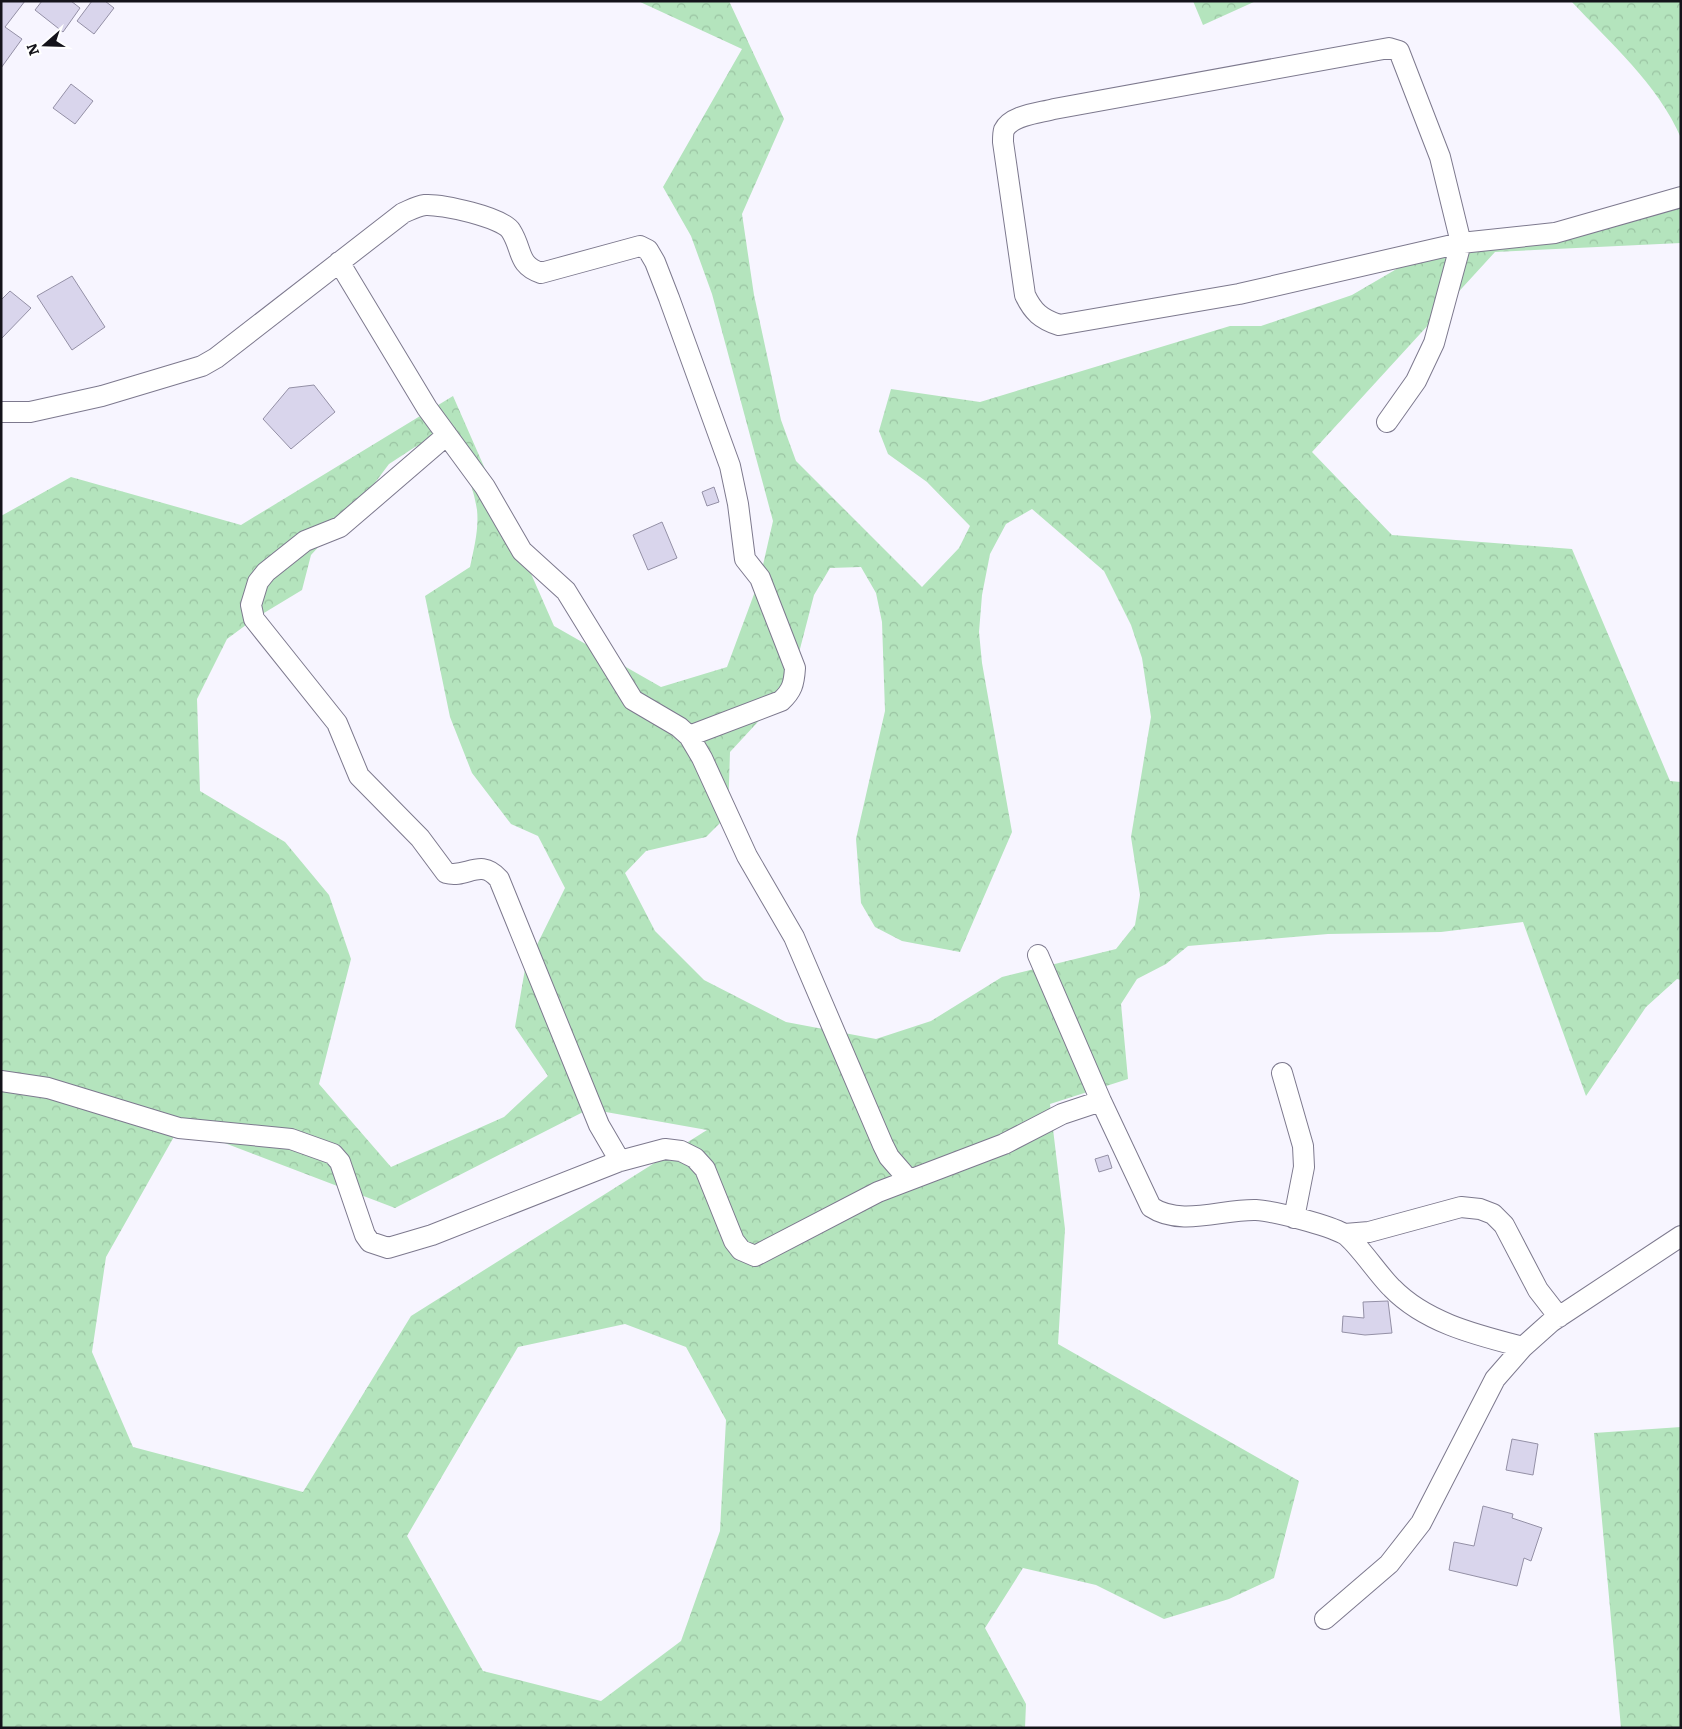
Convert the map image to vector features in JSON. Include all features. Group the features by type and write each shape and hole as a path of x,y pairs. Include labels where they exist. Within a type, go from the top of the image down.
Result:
{"street":[{"path":"1387,422 1416,381 1434,343 1461,243 1440,157 1402,56 1394,48 1054,109 1019,119 1004,130 1003,142 1025,295 1032,309 1042,319 1059,325 1239,294 1461,243 1555,233 1681,197"},
{"path":"1,412 30,412 102,396 202,366 216,358 403,213 426,205 495,218 511,230 524,262 529,269 541,273 630,247 640,246 648,250 655,262 730,466 738,504 745,559 760,578 795,668 794,683 790,693 781,701 689,736"},
{"path":"339,262 427,408 485,486 522,551 566,591 633,700 640,706 679,727 689,736 702,758 747,856 794,937 883,1145 889,1157 909,1180"},
{"path":"447,435 340,527 305,540 266,572 258,582 251,605 254,619 336,723 359,776 420,838 446,873 484,868 492,870 499,879 599,1125 620,1161"},
{"path":"1038,955 1101,1101 1151,1208 1161,1214 1175,1216 1255,1210 1279,1213 1345,1234 1369,1232 1462,1208 1480,1209 1493,1214 1504,1225 1538,1290 1559,1317"},
{"path":"1282,1072 1303,1146 1304,1166 1294,1218"},
{"path":"1,1082 48,1088 179,1128 291,1139 333,1154 340,1162 365,1235 370,1242 388,1248 432,1235 620,1161 665,1149 681,1151 695,1158 705,1169 734,1241 741,1250 755,1256 878,1192 1004,1144 1062,1114 1101,1101"},
{"path":"1345,1234 1392,1289 1418,1309 1466,1332 1523,1347"},
{"path":"1325,1619 1389,1564 1421,1524 1495,1379 1523,1347 1559,1317 1681,1236"}],"green space":[{"path":"638,1 729,1 784,119 742,214 754,295 781,420 796,461 922,587 959,548 970,526 927,482 888,454 879,431 891,389 980,402 1230,326 1261,326 1352,295 1460,232 1555,233 1672,202 1681,184 1681,243 1495,252 1312,452 1392,535 1572,549 1670,781 1681,782 1681,980 1677,979 1646,1007 1586,1096 1523,922 1441,932 1328,934 1188,946 1166,964 1137,979 1121,1004 1128,1079 1050,1104 1065,1229 1058,1344 1299,1481 1274,1578 1229,1599 1164,1619 1096,1585 1023,1568 985,1628 1026,1704 1025,1728 1,1728 1,516 71,477 241,525 453,396 554,626 661,687 727,667 760,578 773,521 712,294 691,236 663,187 742,49","holes":["447,435 466,471 477,510 477,531 470,567 425,596 450,717 472,773 511,824 538,836 565,888 525,969 515,1027 548,1076 504,1117 391,1167 319,1084 351,959 329,895 285,842 200,791 197,699 227,639 254,619 302,590 311,555 333,531 347,520 389,464 415,447","1032,509 1104,571 1131,625 1142,658 1151,717 1131,837 1140,895 1135,925 1116,949 1002,977 931,1021 876,1039 786,1022 704,980 655,931 625,873 646,851 706,837 728,815 730,752 794,683 795,668 814,595 830,568 861,567 876,593 882,622 885,711 856,839 861,903 875,927 902,941 960,952 1012,832 982,663 979,632 982,595 990,554 1006,524","589,1109 707,1130 411,1316 303,1492 133,1447 92,1352 106,1257 180,1126 395,1208","625,1324 686,1347 726,1420 720,1531 681,1641 601,1701 483,1671 407,1536 518,1347"]},
{"path":"1193,1 1256,1 1203,25"},
{"path":"1571,1 1681,1 1681,138 1660,100 1646,82"},
{"path":"1681,1427 1681,1728 1621,1728 1594,1433"}],"building":[{"path":"1,1 25,1 5,27 22,39 1,68"},
{"path":"42,1 71,1 80,8 63,32 35,10"},
{"path":"92,1 105,1 114,8 94,34 77,21"},
{"path":"71,84 93,101 75,124 53,108"},
{"path":"72,276 105,327 72,350 37,296"},
{"path":"10,291 31,308 1,339 1,300"},
{"path":"314,385 335,412 291,449 263,419 289,388"},
{"path":"714,487 719,502 707,506 702,492"},
{"path":"662,522 677,558 648,570 633,535"},
{"path":"1108,1155 1112,1168 1099,1172 1095,1159"},
{"path":"1388,1301 1392,1333 1365,1335 1342,1332 1343,1316 1364,1318 1363,1302"},
{"path":"1512,1439 1538,1444 1533,1475 1506,1470"},
{"path":"1483,1506 1513,1514 1512,1518 1542,1528 1531,1561 1524,1558 1517,1586 1449,1570 1454,1542 1474,1546"}]}
